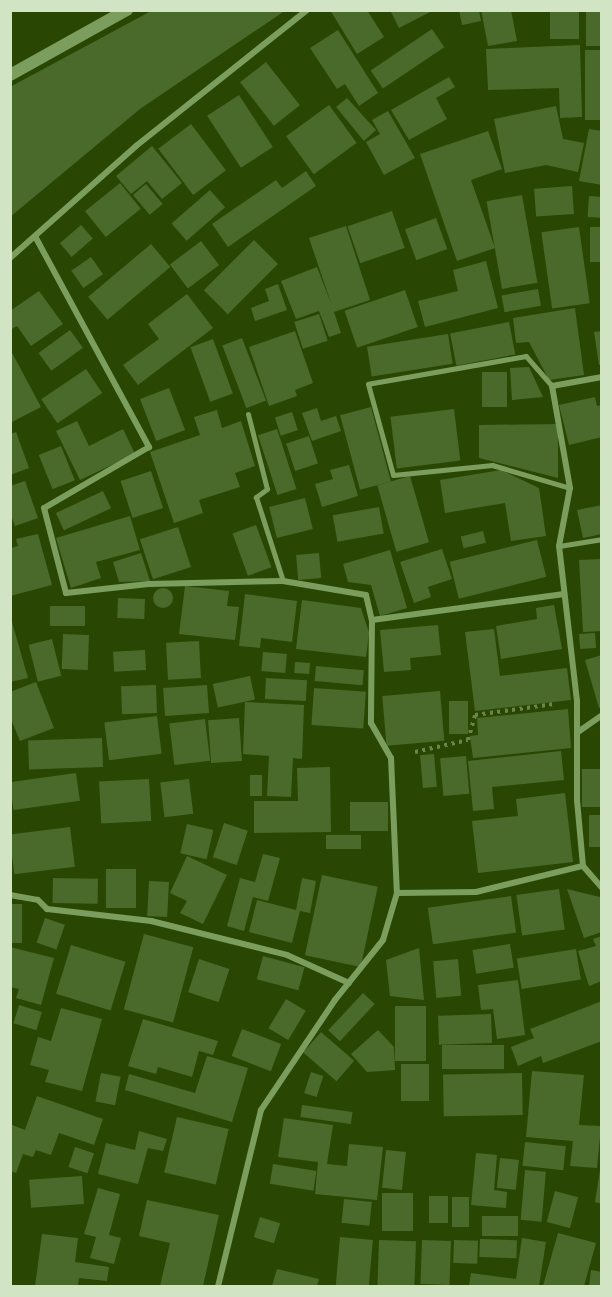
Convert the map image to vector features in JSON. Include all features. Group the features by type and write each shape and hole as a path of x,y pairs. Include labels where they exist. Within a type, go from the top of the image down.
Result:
{"main road":[{"path":"10,75 127,10"}],"street":[{"path":"10,258 36,238 136,146 307,10"},
{"path":"36,238 149,447 44,508 66,593 149,584 283,581 366,595 372,620 371,723 391,758 398,893 383,940 349,983 261,1110 218,1287"},
{"path":"570,488 492,465 393,475 368,384 526,356 552,387 570,488 559,546 577,701 577,800 583,866 602,888"},
{"path":"552,387 602,377"},
{"path":"248,414 267,489 256,497 283,581"},
{"path":"559,546 602,538"},
{"path":"372,620 564,594"},
{"path":"578,732 602,715"},
{"path":"398,893 476,892 583,866"},
{"path":"10,895 38,900 47,909 151,921 287,955 349,983"}],"path":[{"path":"391,758 468,740 475,716 577,701"}],"building":[{"path":"153,10 286,10 140,109 10,217 10,87"},
{"path":"330,10 367,10 384,37 357,54"},
{"path":"390,10 434,10 399,28"},
{"path":"459,10 479,10 481,21 462,25"},
{"path":"481,10 511,10 517,41 488,46"},
{"path":"550,10 579,10 579,39 550,39"},
{"path":"586,10 602,10 602,46 586,46"},
{"path":"432,29 444,47 383,89 371,70"},
{"path":"338,30 378,93 359,106 345,84 337,89 310,48"},
{"path":"580,45 582,117 560,118 559,88 488,90 486,49"},
{"path":"585,50 602,50 602,120 585,120"},
{"path":"266,62 300,105 274,126 240,82"},
{"path":"449,77 455,87 436,98 447,119 409,140 391,110"},
{"path":"239,95 273,147 241,168 207,116"},
{"path":"347,98 376,130 364,141 336,107"},
{"path":"329,105 357,143 314,174 286,136"},
{"path":"556,106 563,139 584,143 578,172 546,165 505,173 494,119"},
{"path":"388,111 415,158 384,175 366,142 380,134 372,120"},
{"path":"191,124 226,170 193,195 158,149"},
{"path":"589,129 602,131 602,185 579,181"},
{"path":"488,131 502,169 471,180 495,248 457,261 420,154"},
{"path":"152,146 182,183 162,199 147,181 131,194 116,176"},
{"path":"306,171 316,186 228,247 212,224 276,180 282,188"},
{"path":"120,183 141,209 106,237 85,211"},
{"path":"146,184 163,204 150,215 133,195"},
{"path":"572,186 574,214 536,217 534,189"},
{"path":"210,190 225,207 187,241 172,223"},
{"path":"522,195 537,283 502,289 487,201"},
{"path":"589,196 602,197 601,218 588,217"},
{"path":"392,211 405,248 360,263 348,226"},
{"path":"436,218 447,249 416,260 405,229"},
{"path":"81,225 93,239 72,257 60,243"},
{"path":"346,226 370,300 334,312 341,333 329,337 319,311 296,319 281,281 317,267 332,306 309,238"},
{"path":"579,227 590,303 552,309 541,232"},
{"path":"590,227 602,227 602,262 590,262"},
{"path":"254,240 278,264 228,314 204,290"},
{"path":"201,241 219,265 188,288 170,264"},
{"path":"151,244 170,267 107,320 88,297"},
{"path":"91,257 103,274 83,288 71,271"},
{"path":"486,261 498,308 425,327 418,301 458,291 453,270"},
{"path":"278,284 287,310 255,321 251,308 269,301 265,289"},
{"path":"538,289 541,306 505,312 502,295"},
{"path":"405,290 418,327 357,348 344,311"},
{"path":"39,291 63,324 31,346 17,326 10,330 10,311"},
{"path":"187,294 213,328 138,385 123,365 159,339 148,324"},
{"path":"575,308 584,375 549,380 529,342 516,343 513,318"},
{"path":"319,314 328,341 303,349 294,322"},
{"path":"509,322 515,354 456,366 450,333"},
{"path":"70,330 83,348 51,371 38,353"},
{"path":"295,331 313,383 295,390 297,396 269,406 249,347"},
{"path":"602,331 602,364 599,365 594,332"},
{"path":"448,334 453,364 372,376 367,347"},
{"path":"242,338 266,401 246,408 222,346"},
{"path":"213,339 233,394 210,402 190,347"},
{"path":"10,349 41,407 10,423"},
{"path":"529,367 543,397 512,400 510,368"},
{"path":"86,369 102,393 57,423 41,399"},
{"path":"482,372 507,372 507,407 482,407"},
{"path":"169,388 185,430 156,441 140,399"},
{"path":"595,397 597,406 602,405 602,437 569,445 559,405"},
{"path":"371,407 391,481 360,490 340,415"},
{"path":"317,408 321,421 336,416 341,431 312,441 302,413"},
{"path":"454,409 460,461 397,468 390,417"},
{"path":"217,410 222,428 241,421 255,466 235,473 240,487 199,500 203,513 174,523 150,452 200,435 194,417"},
{"path":"292,412 298,430 281,436 275,418"},
{"path":"77,421 89,446 123,429 135,454 80,480 56,431"},
{"path":"558,424 558,478 479,458 479,425"},
{"path":"277,429 296,489 277,495 258,435"},
{"path":"16,432 29,468 10,475 10,434"},
{"path":"309,436 318,464 295,471 286,443"},
{"path":"61,446 75,480 53,489 39,455"},
{"path":"349,465 358,496 322,507 315,484 333,479 330,470"},
{"path":"501,470 539,488 546,536 511,541 505,503 445,513 440,480"},
{"path":"151,471 163,508 133,518 121,481"},
{"path":"410,476 429,542 396,552 377,485"},
{"path":"25,481 38,518 15,526 10,513 10,486"},
{"path":"103,491 111,508 64,530 56,513"},
{"path":"305,498 313,529 277,538 269,507"},
{"path":"602,505 602,534 583,538 577,510"},
{"path":"379,507 384,534 337,542 333,515"},
{"path":"130,516 140,550 96,562 101,578 71,588 56,538"},
{"path":"256,525 271,567 248,576 233,534"},
{"path":"178,527 191,567 153,579 140,539"},
{"path":"483,531 486,543 464,548 461,537"},
{"path":"38,534 52,585 10,596 10,548 18,546 16,539"},
{"path":"537,540 546,577 459,599 450,562"},
{"path":"442,549 452,579 428,587 431,597 414,603 400,562"},
{"path":"390,550 407,608 380,616 371,585 348,582 343,564"},
{"path":"141,553 150,581 119,582 113,562"},
{"path":"319,553 321,578 298,580 296,555"},
{"path":"602,559 602,631 583,632 579,560"},
{"path":"185,586 229,591 227,606 239,607 235,640 179,634"},
{"path":"163,588 170,591 173,598 170,605 163,608 156,605 153,598 156,591"},
{"path":"245,594 297,601 292,642 261,638 260,648 239,646"},
{"path":"118,598 145,599 144,619 117,618"},
{"path":"302,600 361,608 369,633 366,657 296,649"},
{"path":"554,605 562,649 501,659 496,626 537,619 536,608"},
{"path":"50,606 85,606 85,626 50,626"},
{"path":"10,615 28,678 10,682"},
{"path":"438,625 441,655 410,658 411,670 384,672 380,630"},
{"path":"494,629 500,676 567,668 571,700 475,711 465,632"},
{"path":"595,633 596,648 580,649 579,634"},
{"path":"63,634 89,635 88,670 62,669"},
{"path":"52,639 61,676 38,682 29,645"},
{"path":"199,641 201,678 168,680 166,643"},
{"path":"145,650 146,670 114,672 113,652"},
{"path":"263,652 287,654 285,673 261,671"},
{"path":"602,655 602,707 599,708 585,660"},
{"path":"295,662 310,663 309,674 294,673"},
{"path":"316,666 364,670 363,685 315,681"},
{"path":"250,676 255,699 218,707 213,684"},
{"path":"266,678 307,680 306,701 265,699"},
{"path":"36,682 54,728 20,741 10,717 10,692"},
{"path":"156,685 157,713 122,714 121,686"},
{"path":"207,685 209,713 165,716 163,688"},
{"path":"314,688 366,692 363,729 311,725"},
{"path":"440,691 444,741 387,746 382,696"},
{"path":"449,701 468,701 468,734 449,734"},
{"path":"245,702 304,705 302,759 293,758 291,797 267,796 269,756 243,754"},
{"path":"568,709 571,748 473,758 470,736 478,735 477,718"},
{"path":"157,716 162,754 109,760 104,722"},
{"path":"239,718 242,761 211,763 208,720"},
{"path":"205,719 210,761 174,765 169,723"},
{"path":"102,738 103,767 29,770 28,741"},
{"path":"561,751 564,780 492,787 494,809 473,811 468,761"},
{"path":"434,754 437,787 423,788 420,755"},
{"path":"466,756 469,794 443,796 440,758"},
{"path":"330,767 331,832 254,833 254,801 298,801 297,768"},
{"path":"582,769 601,769 601,807 582,807"},
{"path":"76,773 80,801 14,810 10,782"},
{"path":"250,775 262,775 262,796 250,796"},
{"path":"149,779 151,821 101,824 99,782"},
{"path":"189,779 193,814 164,817 160,783"},
{"path":"565,793 573,862 478,873 472,821 518,816 516,799"},
{"path":"350,802 388,802 388,831 350,831"},
{"path":"589,815 602,815 602,847 589,847"},
{"path":"224,823 248,831 237,865 213,857"},
{"path":"187,824 213,830 207,859 180,853"},
{"path":"70,827 75,867 14,874 10,834"},
{"path":"326,835 361,835 361,849 326,849"},
{"path":"263,854 280,858 268,901 253,897 244,931 227,926 240,878 255,882"},
{"path":"187,856 227,875 203,924 180,913 187,901 170,893"},
{"path":"106,869 136,869 136,908 106,908"},
{"path":"322,875 378,887 361,967 305,955"},
{"path":"53,878 98,879 98,904 53,903"},
{"path":"302,878 316,881 310,913 300,911 292,943 249,932 257,900 296,910"},
{"path":"149,881 169,882 167,917 147,916"},
{"path":"559,889 565,930 522,936 516,895"},
{"path":"567,889 600,897 602,932 584,938"},
{"path":"511,896 516,933 433,944 428,908"},
{"path":"10,904 22,904 22,943 10,943"},
{"path":"45,918 65,925 56,949 37,943"},
{"path":"144,934 193,947 173,1023 124,1009"},
{"path":"602,936 602,981 589,986 578,951 596,946 593,939"},
{"path":"510,944 514,968 476,974 472,950"},
{"path":"71,945 126,962 111,1010 56,994"},
{"path":"10,947 54,958 41,1005 16,998 19,989 10,987"},
{"path":"419,948 424,1000 390,996 386,960"},
{"path":"576,949 581,980 522,989 517,958"},
{"path":"263,956 305,967 298,990 257,979"},
{"path":"199,959 229,969 219,1002 188,992"},
{"path":"458,959 461,996 436,998 433,961"},
{"path":"518,980 525,1035 497,1039 493,1009 481,1010 478,985"},
{"path":"363,993 375,1004 340,1041 328,1030"},
{"path":"286,999 306,1011 288,1040 268,1028"},
{"path":"602,1001 602,1041 543,1063 541,1056 518,1066 511,1047 534,1038 530,1029"},
{"path":"19,1005 42,1012 36,1030 13,1023"},
{"path":"395,1006 426,1006 426,1061 395,1061"},
{"path":"61,1008 102,1019 82,1091 45,1082 49,1070 30,1065 38,1037 51,1041"},
{"path":"491,1014 492,1043 439,1045 438,1016"},
{"path":"143,1019 218,1041 213,1055 199,1051 192,1077 158,1067 156,1074 128,1066"},
{"path":"242,1029 281,1044 271,1071 232,1056"},
{"path":"378,1030 394,1047 395,1070 367,1072 351,1054"},
{"path":"321,1032 354,1061 336,1081 303,1052"},
{"path":"442,1045 504,1045 504,1069 442,1069"},
{"path":"207,1056 248,1068 232,1122 125,1090 129,1074 195,1093"},
{"path":"401,1064 429,1064 429,1101 401,1101"},
{"path":"532,1071 584,1075 579,1125 601,1126 597,1168 570,1166 573,1141 526,1137"},
{"path":"311,1072 323,1076 317,1097 304,1093"},
{"path":"101,1073 121,1077 115,1105 95,1101"},
{"path":"522,1073 523,1115 444,1116 443,1074"},
{"path":"37,1096 103,1119 94,1145 59,1133 51,1155 36,1150 33,1157 23,1154 16,1173 10,1171 10,1124 25,1130"},
{"path":"302,1105 353,1112 351,1124 300,1117"},
{"path":"177,1117 229,1129 216,1184 164,1173"},
{"path":"284,1118 333,1125 327,1164 347,1166 349,1144 383,1147 377,1200 315,1194 318,1162 278,1157"},
{"path":"139,1131 167,1139 163,1151 148,1148 138,1184 98,1174 106,1143 135,1150"},
{"path":"525,1142 566,1146 563,1170 522,1166"},
{"path":"75,1147 94,1153 88,1173 69,1167"},
{"path":"386,1150 406,1152 402,1190 382,1188"},
{"path":"476,1153 497,1155 494,1190 507,1192 506,1208 471,1205"},
{"path":"500,1158 519,1160 516,1190 497,1188"},
{"path":"273,1164 316,1171 313,1191 270,1184"},
{"path":"525,1170 546,1172 542,1222 521,1220"},
{"path":"600,1170 602,1170 602,1204 595,1202"},
{"path":"82,1176 84,1204 31,1208 29,1180"},
{"path":"98,1188 120,1194 109,1235 121,1238 114,1264 90,1258 96,1237 84,1234"},
{"path":"555,1191 578,1197 570,1228 547,1222"},
{"path":"382,1193 413,1193 413,1231 382,1231"},
{"path":"429,1196 448,1196 448,1223 429,1223"},
{"path":"452,1197 469,1197 469,1227 452,1227"},
{"path":"344,1199 372,1202 369,1226 341,1223"},
{"path":"147,1200 219,1215 203,1286 160,1286 170,1243 139,1236"},
{"path":"482,1216 518,1216 518,1236 482,1236"},
{"path":"260,1217 280,1223 274,1243 254,1237"},
{"path":"558,1233 596,1243 584,1286 543,1286"},
{"path":"42,1234 78,1238 75,1262 109,1267 107,1281 79,1278 78,1286 35,1286"},
{"path":"340,1237 373,1240 369,1286 336,1286"},
{"path":"522,1238 546,1242 539,1286 469,1286 471,1273 516,1279"},
{"path":"480,1239 517,1240 516,1258 479,1257"},
{"path":"379,1240 416,1241 414,1286 377,1286"},
{"path":"422,1240 451,1241 449,1285 420,1284"},
{"path":"454,1240 478,1241 477,1264 453,1263"},
{"path":"277,1269 319,1279 317,1286 272,1286"},
{"path":"591,1270 602,1272 602,1286 589,1286"}]}
